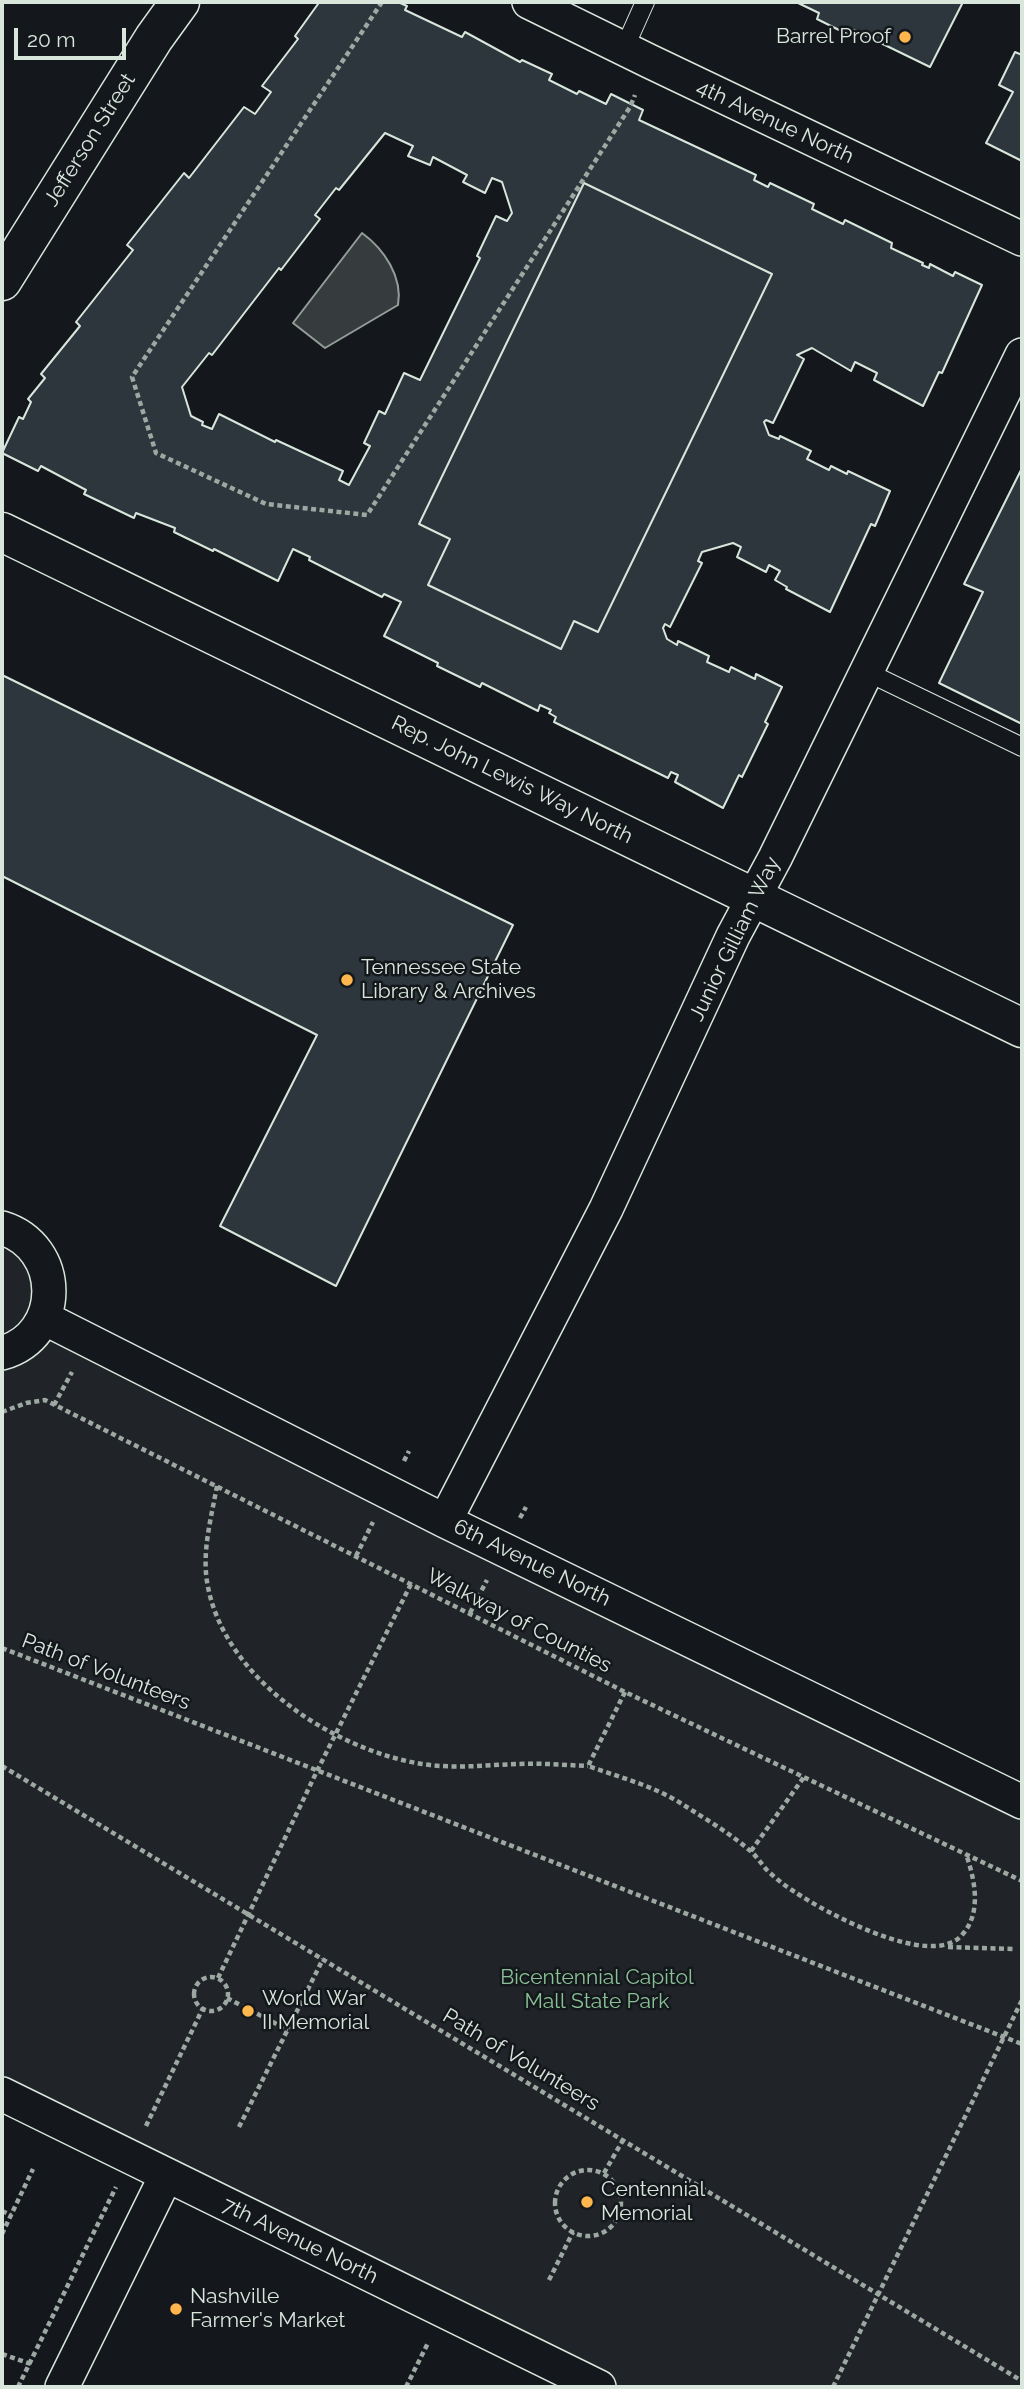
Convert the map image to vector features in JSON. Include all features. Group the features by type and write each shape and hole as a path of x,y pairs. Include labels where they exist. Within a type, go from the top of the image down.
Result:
{"street":[{"name":"Jefferson Street","path":"2,281 154,38 180,2"},
{"name":"4th Avenue North","path":"530,2 1022,239"},
{"name":"Junior Gilliam Way","path":"445,1521 606,1209 733,936 867,672 1022,355"},
{"name":"Rep. John Lewis Way North","path":"2,532 1022,1028"},
{"path":"2,1228 16,1233 29,1243 44,1265 50,1288 44,1318 20,1346 2,1353"},
{"name":"6th Avenue North","path":"44,1318 445,1521 1022,1802"},
{"name":"7th Avenue North","path":"2,2094 599,2387"},
{"path":"62,2387 166,2176"}],"lane":[{"path":"636,55 645,2"},
{"path":"867,672 1022,747"}],"path":[{"path":"382,2 132,377 156,453 266,504 367,515 630,107 636,55"},
{"name":"Walkway of Counties","path":"2,1412 26,1403 45,1400 625,1692 1022,1881"},
{"path":"217,1486 206,1559 207,1585 215,1613 232,1644 264,1685 298,1714 335,1734 392,1757 425,1764 458,1767 521,1764 588,1766 680,1802 751,1851 767,1870 792,1891 827,1911 900,1942 1016,1949"},
{"path":"356,1556 374,1520"},
{"path":"470,1613 489,1577"},
{"path":"218,1978 335,1734 411,1584"},
{"name":"Path of Volunteers","path":"2,1648 1022,2044"},
{"path":"588,1766 625,1692"},
{"name":"Path of Volunteers","path":"2,1766 1022,2381"},
{"path":"751,1851 804,1777"},
{"path":"941,1946 958,1939 967,1929 972,1916 975,1883 966,1854"},
{"path":"239,2127 323,1958"},
{"path":"207,1978 218,1978 225,1984 227,1998 218,2009 208,2010 196,2000 195,1989 207,1978"},
{"path":"227,1998 288,2030"},
{"path":"833,2387 1022,2000"},
{"path":"18,2387 203,2008"},
{"path":"604,2173 623,2140"},
{"path":"2,2234 33,2169"},
{"path":"578,2171 604,2173 615,2182 621,2195 622,2207 618,2217 611,2228 599,2235 589,2236 573,2232 559,2218 555,2203 558,2189 567,2177 578,2171"},
{"path":"2,2211 10,2215"},
{"path":"549,2280 573,2232"},
{"path":"406,2387 444,2311"}],"green space":[{"name":"Bicentennial Capitol Mall State Park","path":"2,1228 48,1303 1022,1802 1022,2387 599,2387 2,2094"}],"shaded area":[{"path":"362,233 378,247 395,274 398,305 325,348 293,323"}],"building":[{"path":"316,2 398,2 407,6 405,10 462,37 465,32 520,62 522,60 552,74 549,80 577,94 579,91 606,104 611,94 643,110 639,120 756,175 754,180 768,187 770,183 814,204 812,209 843,224 845,220 892,243 891,248 923,263 922,265 929,268 930,264 953,276 955,272 982,285 942,373 939,372 923,406 874,380 877,373 855,362 851,371 812,348 797,355 804,359 773,423 766,420 764,422 769,435 779,439 780,436 811,451 807,459 829,470 831,466 847,474 848,471 890,491 875,526 871,524 830,612 786,589 787,587 775,580 780,571 769,565 766,572 737,557 741,547 733,543 702,552 698,561 702,563 670,627 665,624 663,628 667,639 677,645 678,641 709,656 707,662 729,672 731,667 755,679 756,674 782,687 765,722 768,724 742,777 739,775 723,808 675,782 678,775 671,772 668,778 554,722 556,717 549,713 551,710 540,705 538,711 482,683 480,687 384,636 401,602 384,594 382,597 309,560 310,557 293,549 278,581 174,532 175,528 136,513 134,518 84,494 86,490 41,466 38,471 2,453 19,417 23,419 31,402 28,399 45,378 41,374 80,326 76,322 133,250 127,245 184,173 189,178 244,107 255,114 271,92 262,86 298,39 295,36 318,4","holes":["385,133 413,146 408,156 430,165 433,157 467,175 463,182 485,193 492,178 502,182 512,213 507,221 496,216 477,256 480,258 420,380 404,373 385,414 379,411 364,443 370,446 349,485 339,480 343,471 219,414 212,429 202,425 203,422 191,416 182,387 209,353 212,355 279,268 281,270 320,219 315,215","584,183 772,274 598,632 574,621 561,649 428,585 450,539 419,524"]},
{"path":"796,2 963,2 930,67 854,30 851,36 817,19 819,13"},
{"path":"1015,52 1022,55 1022,161 986,143 1013,92 999,85"},
{"path":"584,183 772,274 598,632 574,621 561,649 428,585 450,539 419,524"},
{"path":"1022,468 1022,724 939,683 983,592 964,584"},
{"name":"Tennessee State Library & Archives","path":"2,675 513,925 336,1286 220,1226 317,1035 2,876"}],"place":[{"name":"Barrel Proof","path":"905,37"},
{"name":"Tennessee State Library & Archives","path":"347,980"},
{"name":"World War II Memorial","path":"248,2011"},
{"name":"Centennial Memorial","path":"587,2202"},
{"name":"Nashville Farmer's Market","path":"176,2309"}]}
